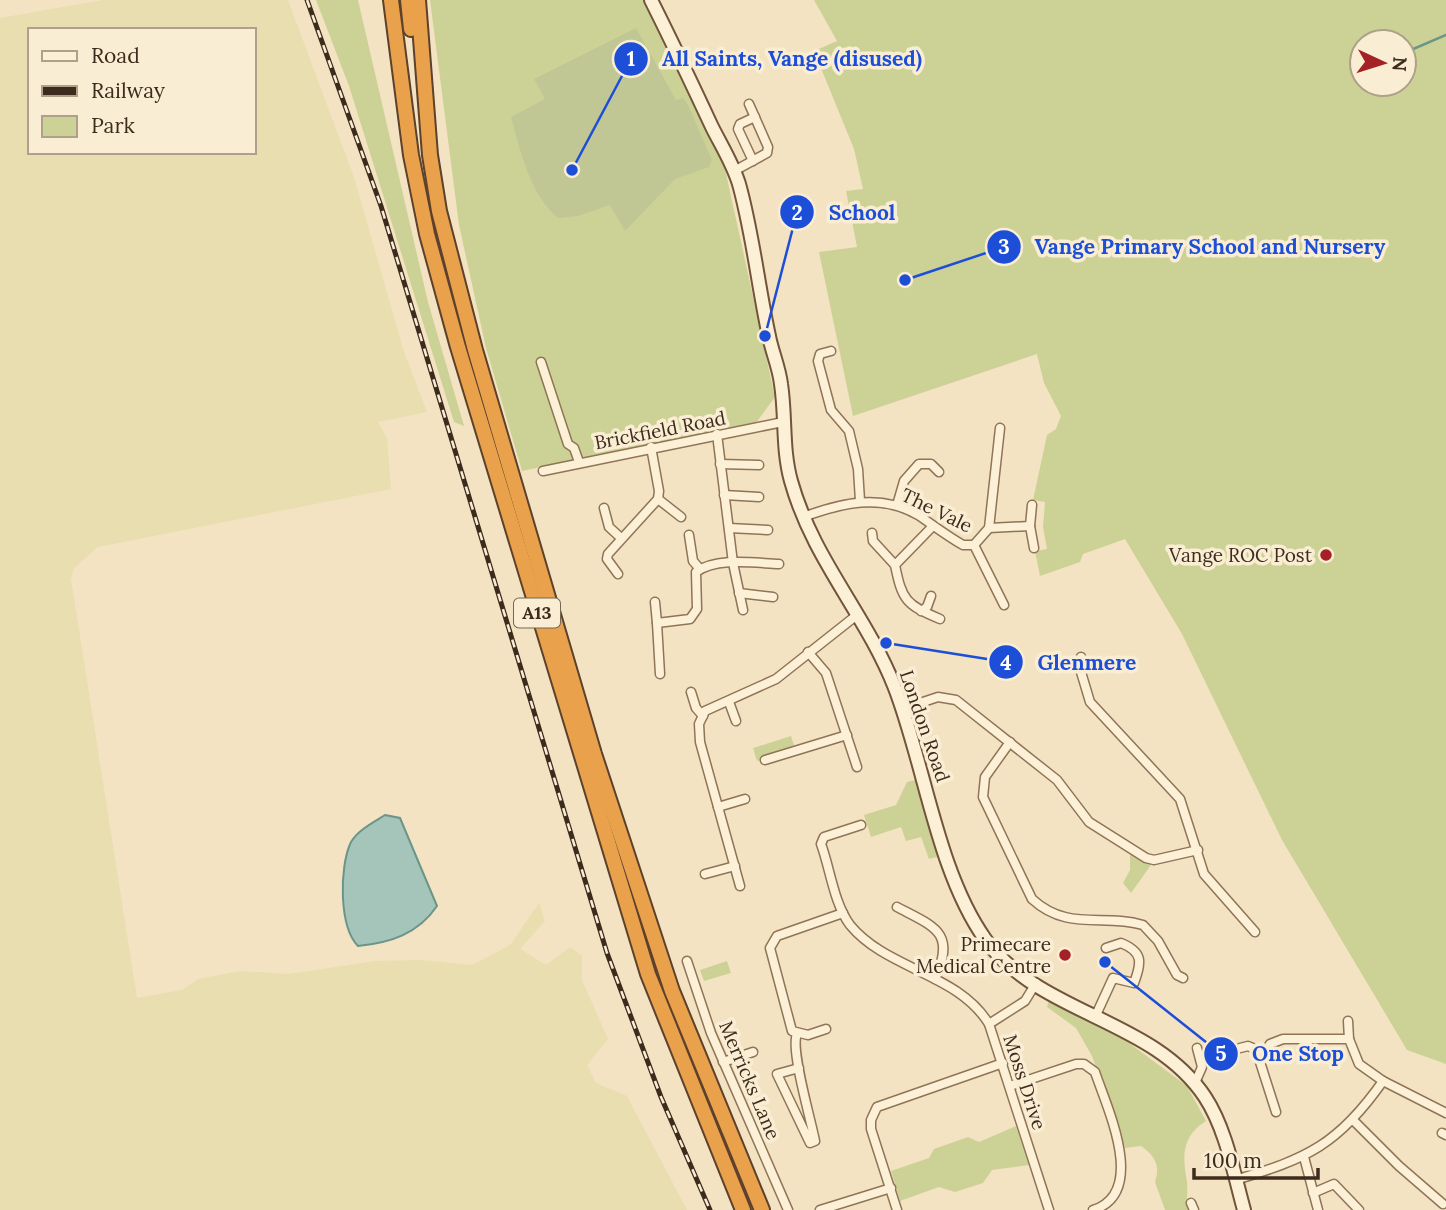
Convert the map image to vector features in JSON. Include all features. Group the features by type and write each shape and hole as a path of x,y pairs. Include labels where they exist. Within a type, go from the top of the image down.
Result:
{"highway":[{"name":"A13","path":"386,0 411,155 441,288 648,974 743,1210"},
{"name":"A13","path":"391,0 398,76"},
{"name":"A13","path":"408,0 421,118 439,211 475,350 594,754 672,991 762,1210"},
{"name":"A13","path":"418,0 430,155 439,211"}],"main road":[{"name":"London Road","path":"651,0 734,171 743,203 769,340 781,382 783,422 791,479 803,517 828,570 877,649 902,709 947,856 970,914 994,950 1035,983 1152,1046 1195,1083 1216,1119 1244,1210"}],"street":[{"path":"734,171 767,153 768,147 749,104"},
{"path":"753,161 738,129 740,124 755,117"},
{"path":"831,351 820,354 818,361 831,410 849,431 858,469 860,501"},
{"path":"541,362 568,443 574,448 579,462"},
{"name":"Brickfield Road","path":"543,471 717,433 783,422"},
{"name":"The Vale","path":"803,517 836,505 860,501 897,505 963,545 974,545 989,528 1000,429"},
{"path":"717,433 733,563 743,610"},
{"path":"618,574 606,557 658,499 651,447"},
{"path":"931,464 934,454"},
{"path":"720,464 759,465"},
{"path":"897,505 904,481 919,464 931,464 939,472"},
{"path":"724,495 759,497"},
{"path":"658,499 681,517"},
{"path":"1032,506 1034,548"},
{"path":"604,508 609,527 621,538"},
{"path":"989,528 1031,526"},
{"path":"895,565 932,527"},
{"path":"729,528 768,530"},
{"path":"872,533 873,541 895,565 901,592 913,608 940,619"},
{"path":"689,535 693,561 700,569"},
{"name":"The Vale","path":"974,545 1004,605"},
{"path":"700,569 733,563 779,564"},
{"path":"657,623 686,620 695,615 694,581 700,569"},
{"path":"739,593 773,597"},
{"path":"921,611 927,607 931,596"},
{"path":"655,602 660,674"},
{"path":"740,886 700,742 699,724 705,711 776,679 857,615"},
{"path":"808,652 826,673 857,767"},
{"path":"1082,657 1080,672 1090,702 1180,799 1210,884 1227,898 1255,932"},
{"path":"691,692 696,708 703,716"},
{"path":"902,709 938,697 950,698 1057,780 1090,822 1146,858 1154,860 1198,850"},
{"path":"729,702 736,721"},
{"path":"765,760 847,735"},
{"path":"1010,742 985,777 983,797 1032,899 1040,906 1071,920 1143,925 1183,978"},
{"path":"718,807 745,799"},
{"path":"861,825 824,837 821,844 843,913 849,923 872,945 978,1006 989,1024"},
{"path":"705,874 735,866"},
{"path":"897,907 940,933 944,941 943,959 935,979"},
{"path":"826,1029 808,1035 797,1034 789,1025 770,957 772,942 783,933 843,913"},
{"path":"1096,1015 1113,978 1130,984 1141,965 1139,954 1129,946 1121,943 1106,948"},
{"name":"Merricks Lane","path":"687,961 723,1062 788,1210"},
{"name":"Moss Drive","path":"1035,983 1026,1001 989,1024 1049,1210"},
{"path":"1348,1021 1349,1039 1359,1064 1383,1081 1446,1113"},
{"path":"797,1034 794,1044 815,1141 810,1143 777,1074 799,1068"},
{"path":"1276,1112 1261,1073 1264,1053 1270,1044 1283,1039 1349,1039"},
{"path":"1240,1048 1248,1046 1264,1053"},
{"path":"1195,1083 1202,1067 1197,1048"},
{"path":"723,1062 753,1052"},
{"path":"897,1210 871,1129 871,1120 877,1107 1003,1063"},
{"path":"1010,1086 1076,1064 1084,1064 1096,1072 1122,1158 1113,1197 1103,1207 1093,1210"},
{"path":"1235,1180 1304,1157 1354,1121 1383,1081"},
{"path":"1354,1121 1415,1182 1443,1203"},
{"path":"1304,1157 1318,1210"},
{"path":"1313,1193 1334,1184 1359,1210"},
{"path":"820,1210 891,1188"}],"shaded area":[{"path":"103,0 288,0 354,177 404,352 427,412 378,422 387,438 391,489 98,547 74,568 71,579 137,998 182,990 198,979 240,971 289,974 375,961 421,960 472,965 510,945 539,903 545,921 520,949 546,965 570,947 582,956 582,980 608,1039 587,1065 596,1083 627,1096 687,1210 0,1210 0,18"}],"green space":[{"path":"316,0 358,0 428,302 464,426 454,422 349,86"},
{"path":"430,0 648,0 725,169 775,397 756,423 522,471 486,348 459,225"},
{"path":"814,0 1446,0 1446,1064 1407,1050 1282,840 1182,634 1125,539 1083,554 1080,562 1040,576 1035,551 1047,549 1043,527 1045,502 1033,500 1047,435 1056,429 1061,416 1044,383 1037,354 853,416 819,252 857,247 846,191 863,189 854,149 814,51 837,41"},
{"path":"636,28 676,100 683,98 688,105 712,160 709,167 675,179 625,231 610,205 578,216 558,218 548,208 533,184 511,117 545,99 534,79"},
{"path":"791,736 795,749 757,761 753,748"},
{"path":"919,779 941,856 929,859 921,837 906,841 901,827 871,837 864,815 896,805 907,782"},
{"path":"1130,853 1151,865 1131,893 1123,883 1130,870"},
{"path":"727,961 731,973 704,981 700,970"},
{"path":"1049,1000 1125,1040 1187,1086 1206,1121 1192,1133 1184,1155 1188,1210 1165,1210 1155,1182 1155,1161 1141,1146 1125,1148 1092,1056 1076,1028 1047,1007"},
{"path":"1016,1126 1029,1165 992,1170 983,1183 955,1192 939,1187 900,1201 891,1171 929,1158 934,1149 968,1137 979,1142"}],"water":[{"path":"385,815 400,818 437,906 412,930 392,939 358,946 347,925 344,911 344,866 351,842 366,827"}],"waterway":[{"path":"1418,47 1446,35"}],"railway":[{"path":"307,0 381,206 607,953 661,1097 710,1210"}],"place":[{"name":"All Saints, Vange (disused)","path":"572,170"},
{"name":"Vange Primary School and Nursery","path":"905,280"},
{"name":"School","path":"765,336"},
{"name":"Vange ROC Post","path":"1326,555"},
{"name":"Glenmere","path":"886,643"},
{"name":"Primecare Medical Centre","path":"1065,955"},
{"name":"One Stop","path":"1105,962"}]}
